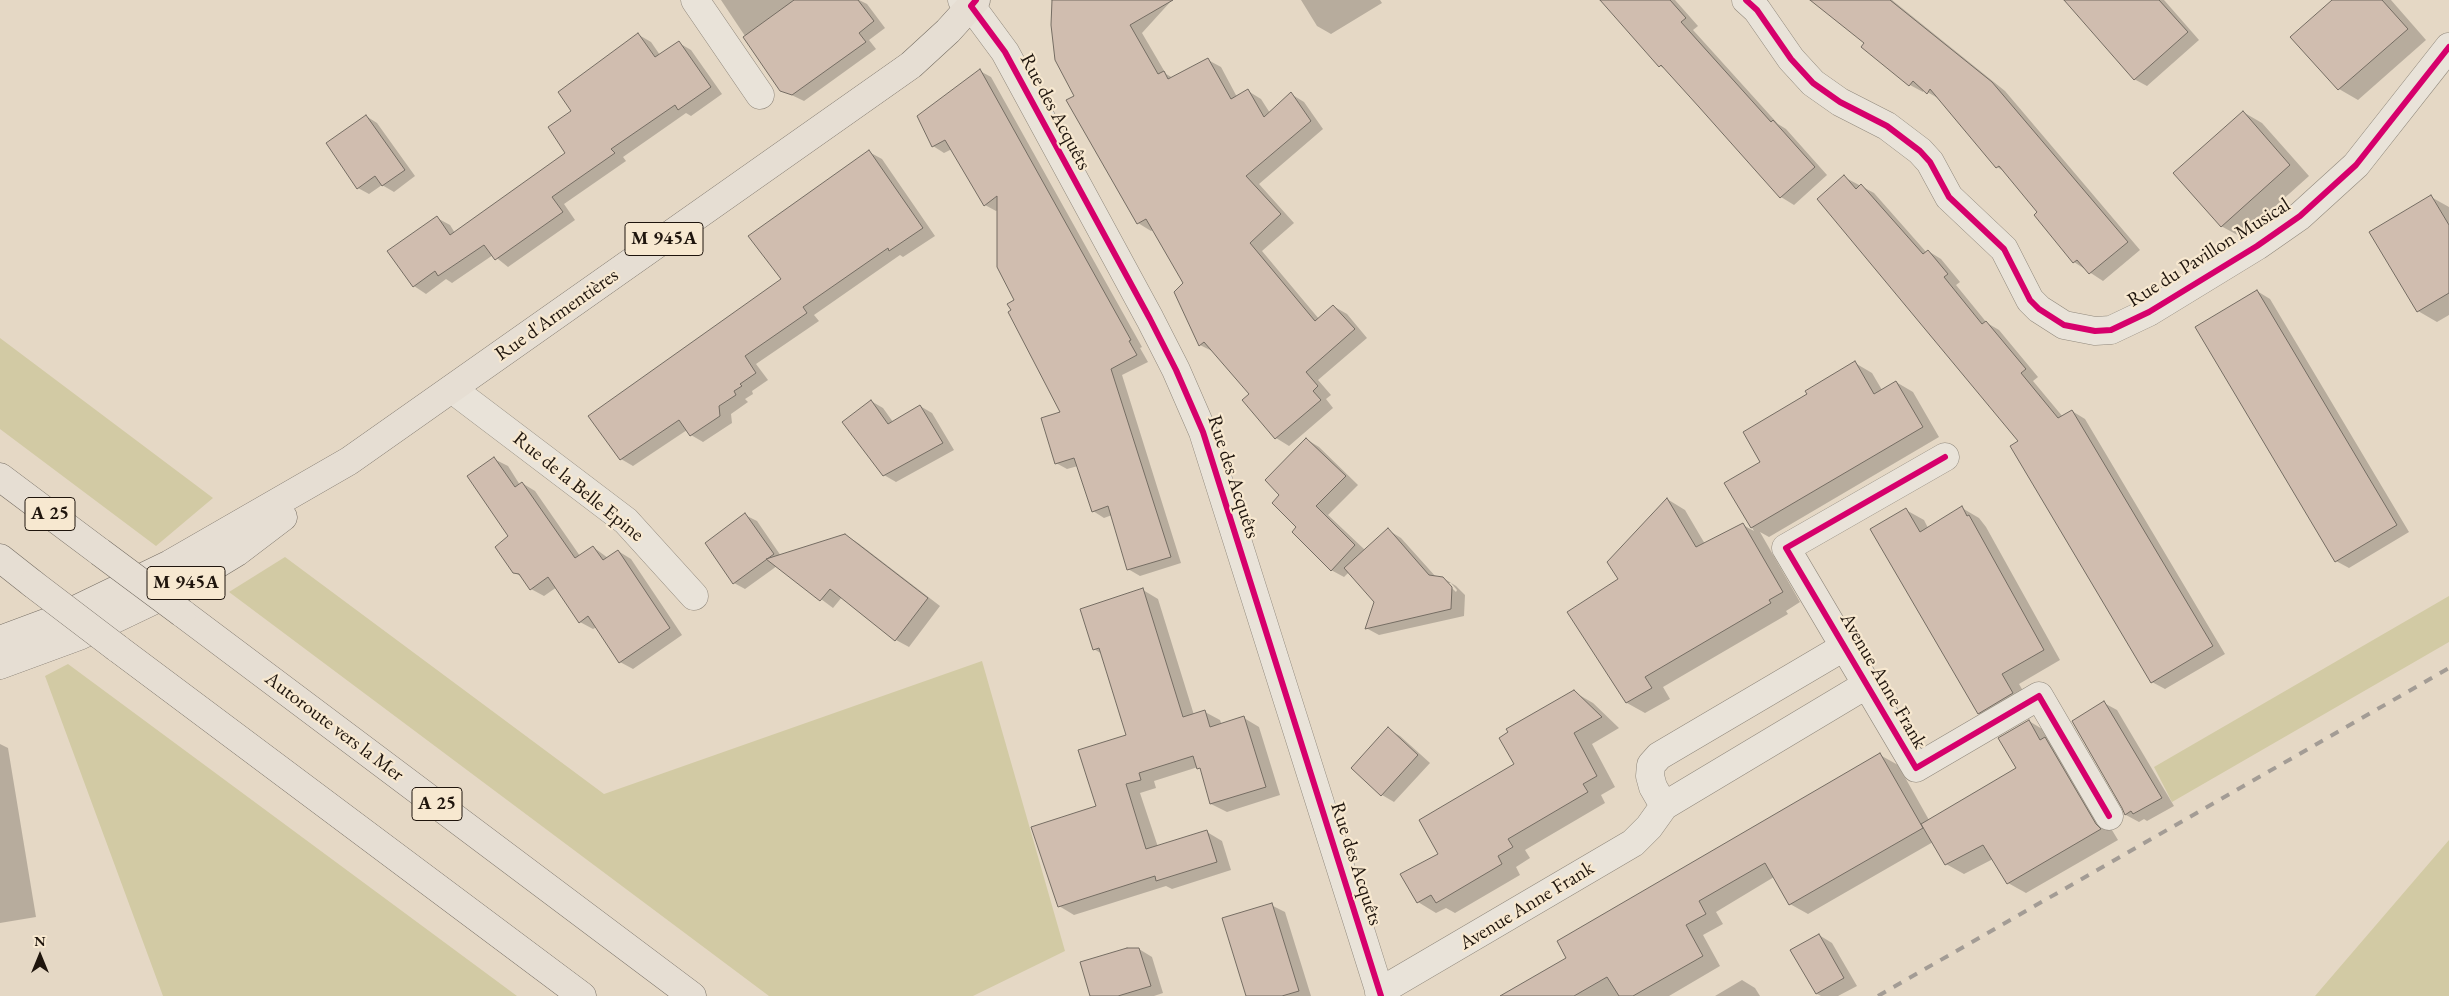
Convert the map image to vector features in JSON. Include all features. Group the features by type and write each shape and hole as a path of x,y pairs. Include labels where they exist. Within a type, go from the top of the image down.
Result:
{"main road":[{"name":"Rue d'Armentières","path":"0,640 56,619 163,568 215,540 349,461 911,65 948,31 969,2"},
{"name":"Rue d'Armentières","path":"0,664 79,636 171,592 261,534 349,461"},
{"name":"Autoroute vers la Mer","path":"0,477 692,996"},
{"path":"0,558 117,648 582,996"}],"street":[{"path":"695,0 760,95"},
{"name":"Rue du Pavillon Musical","path":"1746,0 1756,10 1791,59 1813,83 1840,102 1887,126 1920,151 1930,162 1949,197 2004,249 2030,300 2051,318 2064,324 2095,331 2111,330 2129,323 2281,231 2356,165 2449,47"},
{"name":"Rue des Acquêts","path":"969,2 1005,52 1158,336 1203,432 1380,994"},
{"name":"Rue de la Belle Epine","path":"452,389 626,521 694,596"},
{"name":"Avenue Anne Frank","path":"1945,457 1786,548 1916,768 2039,696 2109,816"},
{"name":"Avenue Anne Frank","path":"1664,806 1653,788 1650,776 1652,765 1659,756 1844,647"},
{"name":"Avenue Anne Frank","path":"1380,994 1633,843 1649,827 1664,806 1866,685"}],"shaded area":[{"path":"0,338 213,498 156,546 0,429"},
{"path":"285,557 604,794 982,661 1065,951 973,996 769,996 229,592"},
{"path":"2449,596 2449,642 2172,802 2154,767"},
{"path":"68,664 517,996 163,996 45,676"},
{"path":"2449,840 2449,996 2315,996"}],"building":[{"path":"794,0 858,0 874,21 859,33 866,42 792,95 780,91 743,37"},
{"path":"1052,0 1173,0 1130,25 1158,74 1164,71 1168,79 1208,58 1231,99 1248,89 1264,117 1291,92 1311,121 1246,176 1281,214 1250,243 1315,321 1333,305 1355,329 1306,372 1318,386 1313,391 1321,400 1275,439 1242,400 1249,394 1204,342 1199,346 1174,292 1183,283 1146,219 1137,224 1066,100 1074,96 1055,60 1051,25"},
{"path":"1600,0 1670,0 1686,18 1681,22 1771,122 1773,120 1815,167 1780,198"},
{"path":"1810,0 1890,0 1992,82 2128,242 2089,274 2077,260 2073,263 2034,215 2037,212 1999,166 1996,168 1930,89 1927,94 1913,81 1909,86 1861,47 1864,43"},
{"path":"2064,0 2159,0 2188,32 2134,80"},
{"path":"2332,0 2382,0 2408,29 2338,90 2290,37"},
{"path":"638,33 655,57 679,41 711,87 678,110 675,105 611,149 615,153 552,197 563,212 495,260 484,245 438,276 435,271 413,287 387,251 437,216 450,235 565,153 548,127 571,111 558,92"},
{"path":"980,69 1131,340 1129,341 1137,355 1111,369 1171,557 1127,570 1108,506 1092,512 1074,458 1055,464 1041,418 1060,412 1008,312 1011,310 1007,304 1014,300 997,267 997,196 984,206 945,140 932,147 917,116"},
{"path":"2243,111 2290,165 2221,227 2173,173"},
{"path":"366,115 405,170 382,186 375,176 357,189 326,143"},
{"path":"869,150 923,228 889,251 888,248 803,307 807,313 745,356 756,373 740,384 742,386 734,391 736,395 719,406 720,416 690,436 679,420 620,460 588,416 781,279 748,236"},
{"path":"1844,175 1856,189 1861,184 1923,254 1928,250 1948,274 1944,277 1982,324 1986,321 2026,369 2021,373 2058,418 2072,410 2213,646 2151,683 2010,446 2018,441 1817,199"},
{"path":"2431,195 2449,225 2449,293 2417,312 2369,232"},
{"path":"2257,290 2397,525 2335,562 2195,327"},
{"path":"1855,361 1874,394 1896,381 1923,427 1751,528 1724,483 1760,462 1743,432 1807,394 1805,391"},
{"path":"871,400 888,424 920,405 943,443 883,476 842,422"},
{"path":"1306,438 1346,476 1316,506 1355,545 1331,571 1292,532 1296,527 1272,503 1279,495 1265,480"},
{"path":"494,457 515,487 522,482 575,558 593,546 603,560 618,550 670,628 619,663 588,616 579,623 548,577 530,590 519,574 513,573 495,547 508,536 467,476"},
{"path":"1667,498 1696,547 1743,523 1783,592 1769,600 1771,603 1645,677 1652,688 1626,703 1567,612 1618,579 1607,562"},
{"path":"1962,506 1967,516 1969,515 2044,650 2002,674 2013,693 1978,714 1870,529 1906,508 1920,532"},
{"path":"745,513 774,554 733,584 705,543"},
{"path":"1388,528 1429,575 1443,577 1452,587 1451,609 1365,629 1374,602 1344,568"},
{"path":"845,534 928,598 895,641 830,589 820,601 766,559"},
{"path":"1143,588 1183,717 1205,710 1210,727 1244,716 1266,787 1210,804 1200,768 1197,769 1193,756 1139,773 1141,780 1126,784 1146,849 1207,830 1217,862 1156,881 1155,876 1058,907 1031,827 1096,806 1078,750 1126,735 1099,648 1093,650 1080,609"},
{"path":"1574,690 1602,717 1574,733 1597,776 1583,784 1588,792 1508,839 1513,847 1498,856 1502,864 1436,903 1431,895 1417,903 1400,874 1438,854 1419,820 1514,764 1499,738 1508,732 1506,729"},
{"path":"2104,701 2162,798 2133,814 2131,811 2125,815 2072,721"},
{"path":"2029,720 2040,740 2045,737 2096,824 2101,829 2007,884 1983,845 1945,865 1921,824 2016,768 1998,738"},
{"path":"1388,727 1418,755 1381,796 1351,768"},
{"path":"1880,753 1923,828 1789,905 1765,863 1699,901 1706,914 1686,925 1703,956 1633,996 1619,996 1607,977 1574,996 1500,996 1566,958 1557,941"},
{"path":"1272,903 1299,991 1282,996 1246,996 1222,918"},
{"path":"1819,934 1844,978 1816,994 1790,950"},
{"path":"1127,948 1139,948 1151,986 1118,996 1090,996 1080,962"}],"railway":[{"path":"1878,996 2449,668"}],"cycle path":[{"path":"976,0 971,6 1005,52 1150,319 1176,370 1203,432 1381,996"},
{"path":"1746,0 1757,10 1791,59 1813,83 1840,102 1887,126 1920,151 1930,162 1949,197 2004,249 2030,300 2039,309 2064,325 2095,331 2111,330 2149,312 2257,246 2300,216 2356,165 2449,47"},
{"path":"1945,457 1786,548 1916,768 2039,696 2109,816"}]}
